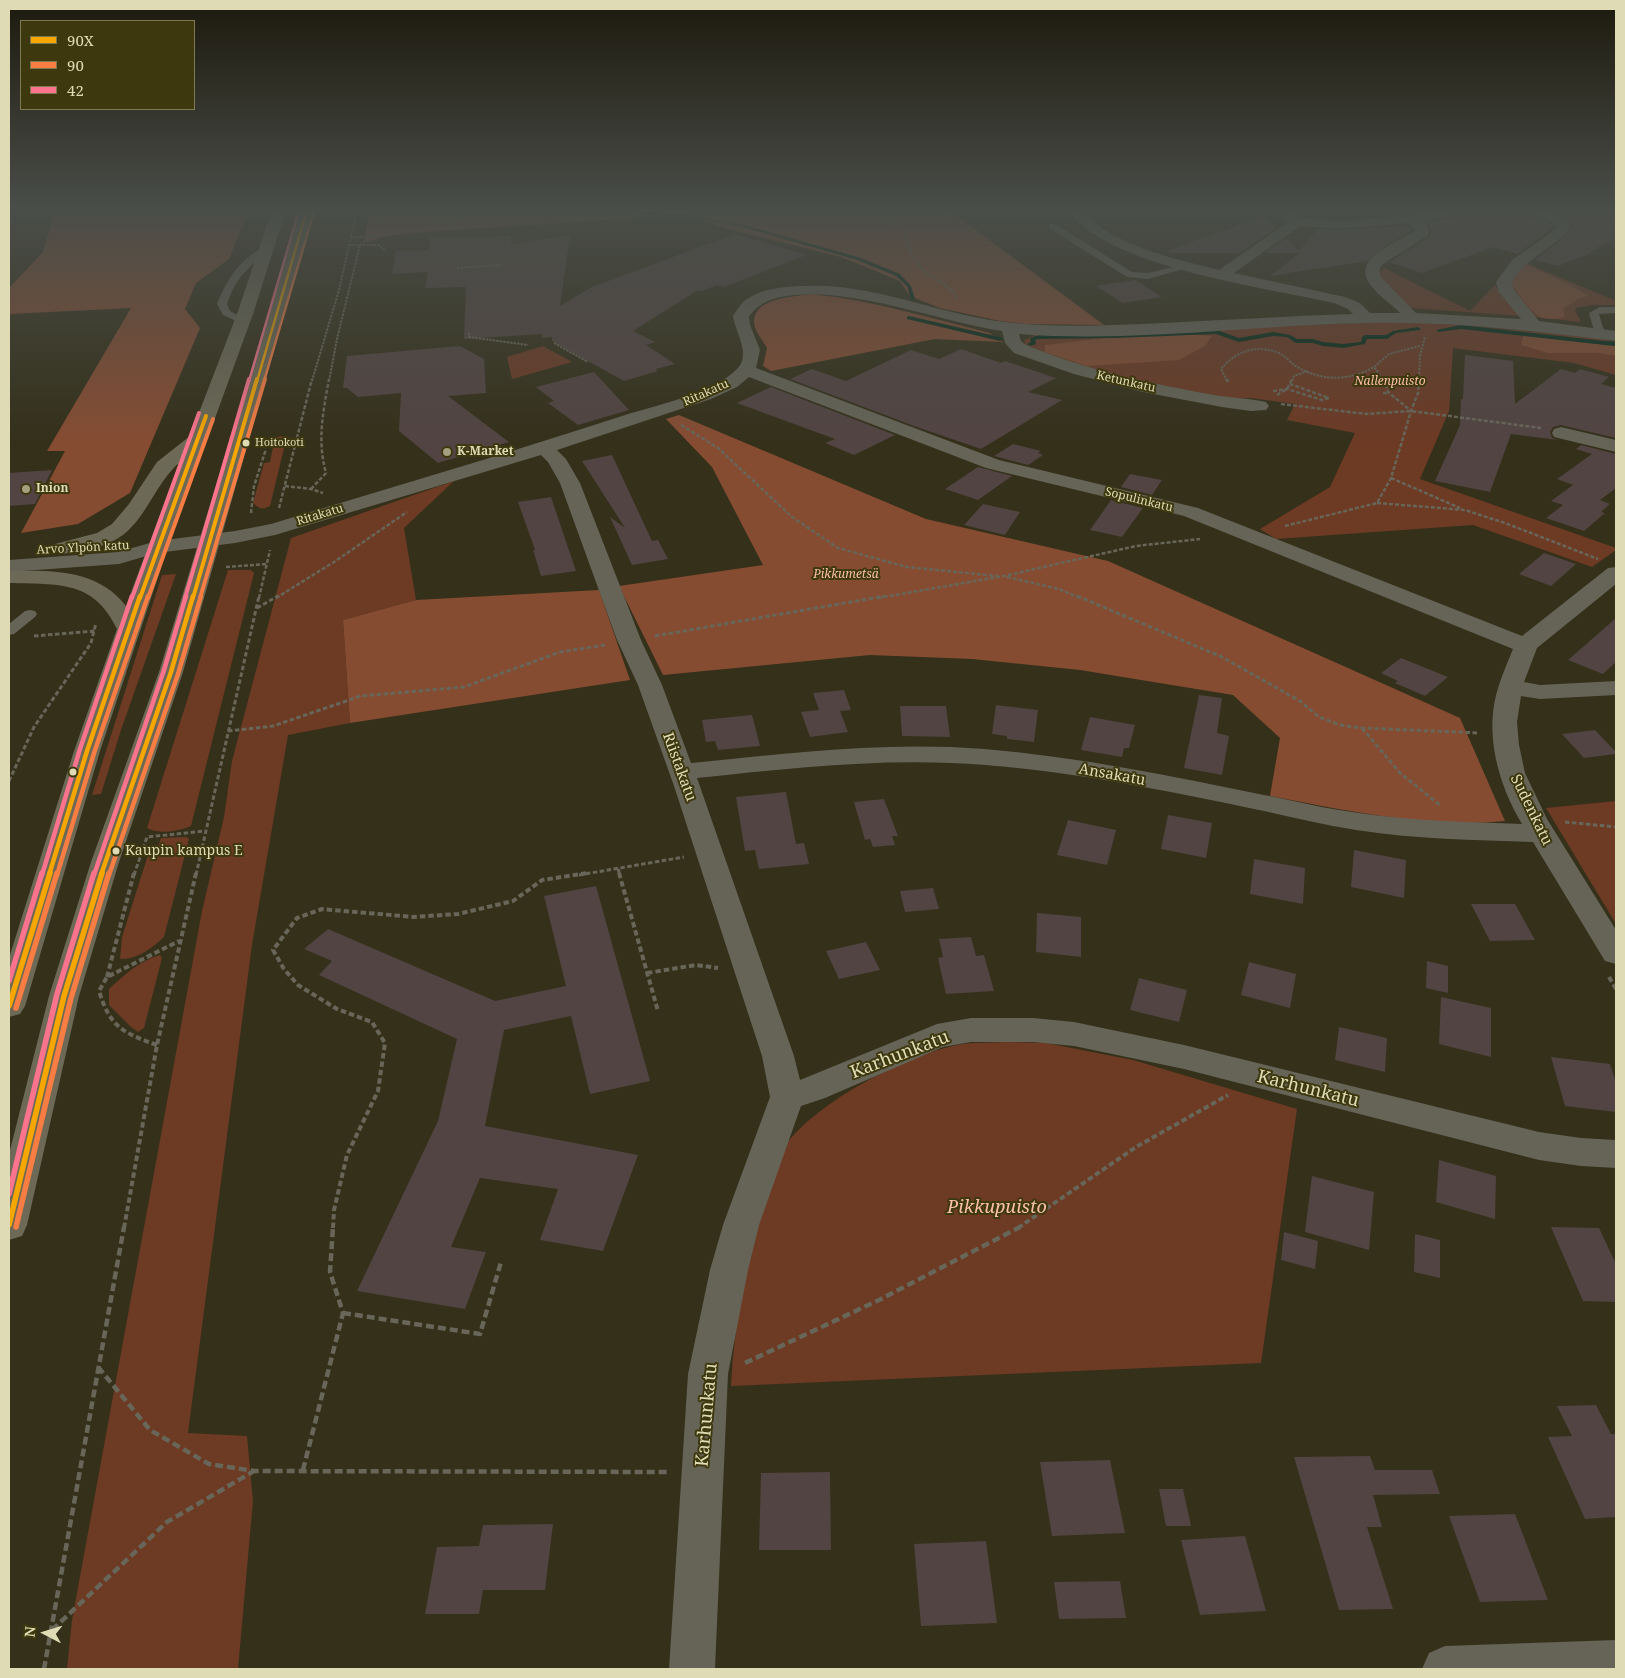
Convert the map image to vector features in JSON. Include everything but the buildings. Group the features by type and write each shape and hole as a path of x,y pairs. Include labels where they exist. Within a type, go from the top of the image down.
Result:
{"highway":[{"path":"9,1006 87,750 157,547 253,288"},
{"path":"9,1225 64,996 104,862 171,672 284,288"},
{"path":"62,548 104,538 119,528 136,508 164,466 198,438"},
{"path":"9,577 66,581 90,586 108,598 122,615 129,630"}],"street":[{"path":"1287,288 1339,300 1354,306 1366,318"},
{"path":"1381,288 1418,318"},
{"path":"1505,288 1535,327"},
{"name":"Ritakatu","path":"157,547 274,529 544,448 705,395 731,383 747,370 752,350 742,325 741,316 752,303 766,297 788,292 820,291 843,293 1009,328 1110,330 1366,318 1418,318 1535,327 1616,336"},
{"name":"Ketunkatu","path":"1009,328 1013,343 1020,349 1092,374 1137,386 1238,404 1260,406"},
{"name":"Sopulinkatu","path":"747,370 993,464 1191,512 1526,646"},
{"path":"1561,433 1616,446"},
{"name":"Riistakatu","path":"544,448 556,459 570,483 629,640 650,685 682,772 778,1056 787,1097"},
{"name":"Arvo Ylpön katu","path":"9,553 125,544 157,547"},
{"name":"Arvo Ylpön katu","path":"9,566 118,558 157,547"},
{"name":"Sudenkatu","path":"1608,566 1582,602 1536,636 1526,646 1510,687 1505,722 1512,773 1540,833 1616,954"},
{"path":"1510,687 1540,692 1616,688"},
{"name":"Ansakatu","path":"682,772 842,756 928,755 984,757 1083,770 1357,822 1408,828 1540,833"},
{"name":"Karhunkatu","path":"692,1669 708,1374 729,1270 741,1225 787,1097 813,1089 937,1036 979,1030 1033,1030 1074,1034 1184,1057 1539,1146 1581,1152 1616,1154"},
{"path":"1445,1669 1616,1663"}],"lane":[{"path":"227,288 222,304 226,313 242,321"},
{"path":"1600,334 1594,319 1594,313 1600,310 1616,310"},
{"path":"9,631 30,614"}],"path":[{"path":"278,514 301,418 338,288"},
{"path":"311,489 326,474 321,455 321,425 337,339 351,288"},
{"path":"948,288 954,292 958,300"},
{"path":"1378,503 1391,478 1411,411 1416,403 1419,389 1420,346 1427,333 1418,318"},
{"path":"469,334 469,337 528,346"},
{"path":"554,343 588,362"},
{"path":"1236,384 1226,381 1221,369 1229,358 1249,348 1281,353 1286,361 1313,374 1340,376 1360,375 1374,367 1389,354 1420,346"},
{"path":"1374,367 1388,385 1389,393"},
{"path":"1287,389 1294,376 1308,371"},
{"path":"1271,391 1287,389 1322,400 1329,398 1327,395 1290,384"},
{"path":"1383,393 1389,393 1411,411"},
{"path":"1260,406 1281,404 1366,414 1411,411 1543,428 1561,433"},
{"path":"655,413 682,426 718,448 792,516 838,548 907,567 1004,576 1059,589 1222,657 1300,701 1319,717 1340,725 1362,728 1484,733"},
{"path":"253,514 250,512 251,499 266,449"},
{"path":"1391,478 1465,510 1504,522 1608,566"},
{"path":"256,608 287,592 342,558 437,491 441,484 441,479"},
{"path":"285,486 311,489 324,493"},
{"path":"228,731 273,726 361,696 464,687 560,652 1004,576 1136,546 1194,539 1249,536 1378,503 1465,510"},
{"path":"44,1669 157,1045 179,941 271,546"},
{"path":"9,781 34,727 91,643 96,631 96,618"},
{"path":"28,637 96,631"},
{"path":"1362,728 1400,773 1472,831"},
{"path":"157,1045 120,1031 104,1011 99,991 107,977 138,859 147,837 205,831"},
{"path":"303,1470 343,1313 330,1272 334,1210 347,1155 378,1091 385,1043 372,1022 337,1009 298,985 284,969 273,950 297,918 322,909 413,916 458,914 513,901 542,880 618,869 709,852"},
{"path":"618,869 658,1012"},
{"path":"107,977 179,941"},
{"path":"647,973 706,965 753,982"},
{"path":"708,1374 734,1368 878,1300 1020,1226 1136,1147 1249,1083 1258,1076"},
{"path":"343,1313 480,1334 501,1262"},
{"path":"98,1367 150,1430 209,1464 254,1471 702,1473"},
{"path":"51,1631 167,1522 254,1471"}],"green space":[{"path":"9,288 194,288 185,309 200,328 130,493 78,524 21,533 65,451 47,451 131,308 9,314"},
{"path":"905,288 1055,288 1104,325 1026,324 1000,321 940,308 910,296"},
{"path":"1387,288 1425,288 1470,311 1492,288 1497,288 1521,316 1412,308"},
{"path":"1516,288 1576,288 1589,296 1579,298 1563,309 1565,317 1546,319 1533,311"},
{"path":"1586,288 1616,301 1616,305 1592,305 1576,308 1575,311 1581,321 1579,322 1536,317 1518,300 1512,289"},
{"path":"811,294 878,305 923,316 990,333 1003,342 935,339 771,371 763,366 767,348 755,327 755,317 758,310 774,301"},
{"name":"Nallenpuisto","path":"1391,322 1443,323 1599,338 1616,343 1616,375 1574,363 1453,348 1449,411 1420,479 1616,548 1616,550 1592,567 1473,525 1276,539 1260,529 1330,487 1355,433 1287,420 1295,404 1251,398 1229,398 1121,378 1026,347 1024,340 1037,334"},
{"path":"1170,333 1212,336 1205,346 1179,360 1087,366 1045,352 1045,345"},
{"path":"1524,334 1615,345 1616,356 1599,353 1548,353 1521,345"},
{"path":"543,346 572,362 512,379 507,357"},
{"name":"Pikkumetsä","path":"679,415 926,519 1108,561 1460,718 1505,821 1476,823 1387,817 1270,796 1280,738 1233,695 1080,670 972,659 870,655 663,675 619,586 763,565 712,467 666,419"},
{"path":"287,436 270,506 259,508 253,503 264,463 270,462 275,437"},
{"path":"454,481 404,528 416,600 343,620 350,723 288,735 252,945 188,1433 247,1436 253,1501 238,1669 67,1669 72,1620 202,911 224,817 232,761 291,538"},
{"path":"228,570 251,570 254,573 191,826 169,831 152,830 147,828"},
{"path":"176,574 121,730 101,794 92,795 162,575"},
{"path":"599,590 630,680 350,723 343,620 416,600"},
{"path":"1616,801 1616,924 1546,808"},
{"path":"186,837 189,839 164,937 149,949 132,958 120,959 122,937 147,858 153,852 156,852 161,838"},
{"path":"160,955 162,958 144,1028 138,1032 109,1005 109,989 139,965"},
{"name":"Pikkupuisto","path":"968,1043 1046,1043 1133,1060 1297,1109 1261,1363 731,1386 738,1314 753,1242 777,1161 792,1137 834,1101 888,1070 941,1049"}],"waterway":[{"path":"910,288 913,299"},
{"path":"909,318 1000,339"},
{"path":"1439,330 1461,327 1614,344"},
{"path":"1030,344 1034,343 1032,339 1039,337 1217,332 1239,340 1273,334 1288,336 1296,341 1313,341 1343,346 1363,343 1365,337 1387,337 1395,332 1418,329"}],"transit line":[{"name":"42","path":"9,1194 57,994 98,860 164,670 276,288"},
{"name":"90X","path":"9,1225 64,996 105,862 171,672 284,288"},
{"name":"90","path":"16,1227 71,998 112,864 178,674 292,288"},
{"name":"42","path":"9,981 80,749 150,545 199,413"},
{"name":"90X","path":"9,1006 87,751 157,547 206,416"},
{"name":"90","path":"16,1008 94,753 164,550 213,419"}],"place":[{"name":"Hoitokoti","path":"246,443"},
{"name":"K-Market","path":"447,452"},
{"name":"Inion","path":"26,489"},
{"name":"Kaupin kampus E","path":"116,851"}]}
